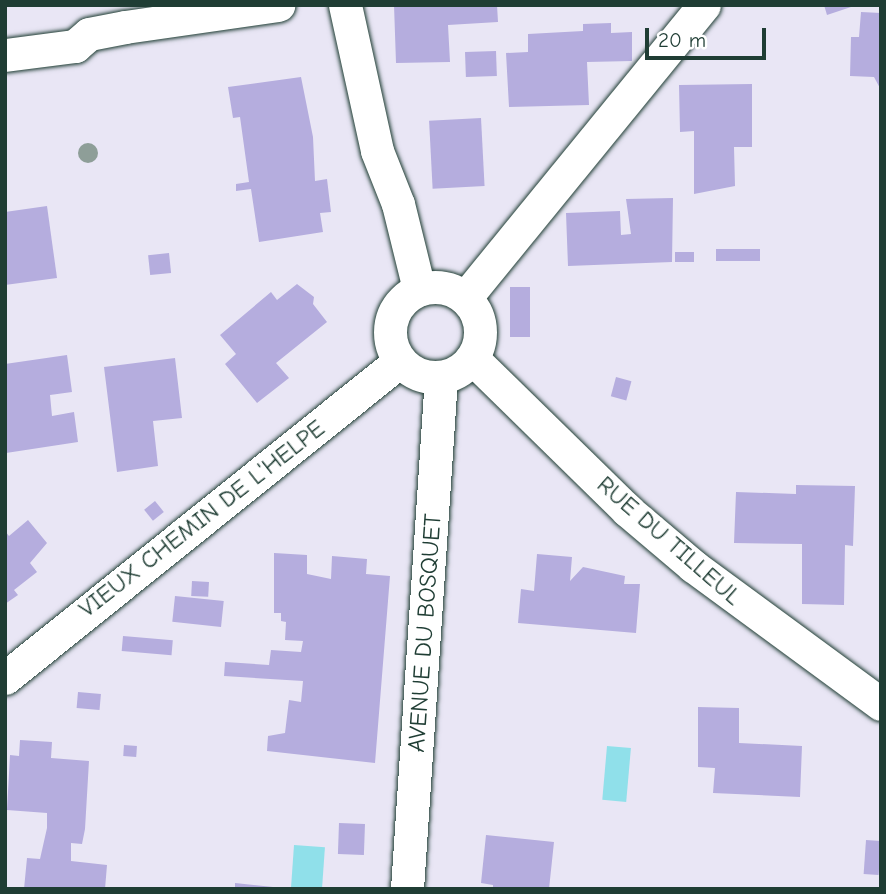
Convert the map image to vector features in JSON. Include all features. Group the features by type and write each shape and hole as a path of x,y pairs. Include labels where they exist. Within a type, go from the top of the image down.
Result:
{"street":[{"path":"5,55 75,46 89,34 125,27 278,5"},
{"path":"345,5 377,151 397,204 419,289"},
{"path":"465,299 704,5"},
{"path":"443,287 465,299 479,320 478,346 472,358 441,377 426,377 400,361 389,335 391,320 406,296 419,289 443,287"},
{"name":"RUE DU TILLEUL","path":"472,358 627,510 692,566 881,704"},
{"name":"VIEUX CHEMIN DE L'HELPE","path":"5,678 400,361"},
{"name":"AVENUE DU BOSQUET","path":"407,889 441,377"}],"water":[{"path":"607,746 631,748 626,802 602,800"},
{"path":"294,845 325,847 322,889 291,889"}],"building":[{"path":"394,5 497,5 498,22 448,25 450,62 396,63"},
{"path":"824,5 854,5 854,6 827,15"},
{"path":"861,12 881,13 881,90 874,77 850,76 851,37 859,37"},
{"path":"611,23 611,33 632,32 632,61 587,62 589,105 509,107 506,53 528,52 528,34 583,31 583,24"},
{"path":"496,51 497,76 466,77 465,52"},
{"path":"301,77 313,137 315,181 327,179 331,212 320,213 323,232 259,242 251,189 236,191 236,184 249,182 240,117 233,118 228,87"},
{"path":"752,84 752,147 734,147 735,186 694,194 694,131 680,132 679,85"},
{"path":"481,118 485,186 433,189 429,121"},
{"path":"673,198 672,262 568,266 566,213 620,211 621,235 631,234 626,199"},
{"path":"47,206 57,278 5,285 5,212"},
{"path":"716,249 760,249 760,261 716,261"},
{"path":"675,252 694,252 694,262 675,262"},
{"path":"169,253 171,273 150,275 148,255"},
{"path":"297,284 314,297 313,304 327,322 276,363 289,378 257,403 225,364 236,354 220,335 271,292 277,300"},
{"path":"510,287 530,287 530,337 510,337"},
{"path":"67,355 72,392 50,395 52,416 74,412 78,442 6,453 5,364"},
{"path":"175,358 182,418 153,421 158,466 117,472 104,367"},
{"path":"616,377 631,381 626,400 611,396"},
{"path":"796,485 855,486 853,546 845,545 844,605 802,604 802,544 734,543 736,492 796,494"},
{"path":"155,501 164,512 153,521 144,510"},
{"path":"28,520 47,543 30,563 37,572 14,590 18,595 5,604 5,531 9,536"},
{"path":"274,553 307,555 307,574 331,579 332,556 367,559 366,574 390,576 375,763 267,751 268,736 285,733 289,700 301,702 303,681 224,676 225,662 269,665 271,650 301,652 303,641 285,640 286,622 281,621 281,613 274,613"},
{"path":"537,554 572,557 570,581 583,567 625,576 624,584 640,584 636,633 518,623 521,589 534,591"},
{"path":"192,581 209,582 208,597 191,596"},
{"path":"175,596 224,601 221,627 172,622"},
{"path":"123,636 173,640 172,655 122,651"},
{"path":"78,692 101,694 100,710 77,708"},
{"path":"698,707 739,708 739,743 802,746 800,797 713,793 715,768 698,767"},
{"path":"20,740 52,742 51,758 89,761 85,829 82,844 71,843 71,861 107,865 105,889 24,889 27,858 40,859 47,828 47,813 7,810 10,755 19,756"},
{"path":"124,745 137,746 136,757 123,756"},
{"path":"339,823 365,824 364,855 338,854"},
{"path":"486,835 554,842 549,889 493,889 493,885 481,883"},
{"path":"866,840 881,841 879,875 864,874"},
{"path":"235,883 273,887 273,889 235,889"}]}
